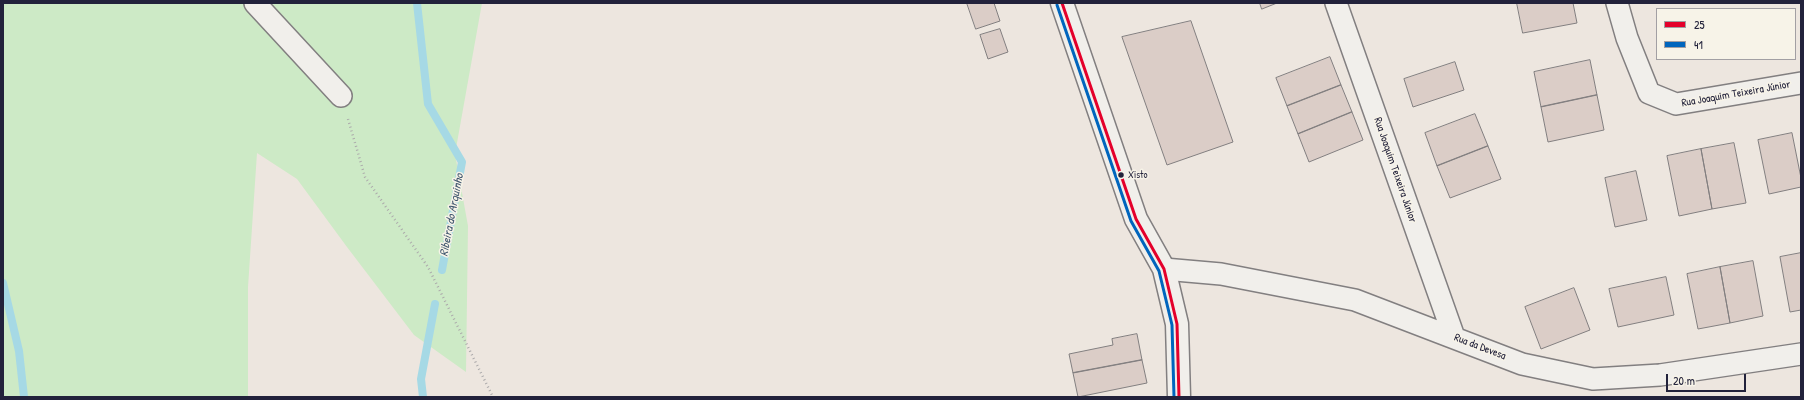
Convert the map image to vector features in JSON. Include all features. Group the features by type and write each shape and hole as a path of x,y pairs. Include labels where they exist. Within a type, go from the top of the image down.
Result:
{"street":[{"path":"255,3 341,96"},
{"path":"1062,3 1136,219 1164,269 1177,324 1179,397"},
{"name":"Rua Joaquim Teixeira Júnior","path":"1336,3 1454,337"},
{"name":"Rua Joaquim Teixeira Júnior","path":"1617,3 1627,38 1649,93 1676,104 1801,83"},
{"name":"Rua da Devesa","path":"1164,269 1221,274 1355,300 1522,364 1593,378 1660,375 1801,354"}],"path":[{"path":"341,96 365,177 428,267 493,397"}],"green space":[{"path":"3,3 482,3 455,154 468,226 466,372 414,335 297,179 257,153 248,287 248,397 3,397"}],"building":[{"path":"967,3 994,3 1000,21 976,29"},
{"path":"1260,3 1277,3 1262,9"},
{"path":"1517,3 1573,3 1577,23 1523,33"},
{"path":"1191,21 1233,142 1167,165 1122,37"},
{"path":"1000,29 1008,52 988,59 980,35"},
{"path":"1330,57 1341,85 1287,106 1276,78"},
{"path":"1590,60 1597,95 1541,107 1534,72"},
{"path":"1455,62 1464,90 1413,107 1404,79"},
{"path":"1341,85 1352,112 1298,134 1287,106"},
{"path":"1597,95 1604,130 1548,142 1541,107"},
{"path":"1352,112 1363,140 1309,162 1298,134"},
{"path":"1475,114 1488,146 1437,166 1425,133"},
{"path":"1792,133 1801,178 1801,187 1769,194 1758,140"},
{"path":"1734,143 1746,203 1712,209 1701,149"},
{"path":"1488,146 1501,179 1450,198 1437,166"},
{"path":"1701,149 1712,209 1679,216 1667,156"},
{"path":"1636,171 1647,220 1615,227 1605,178"},
{"path":"1801,253 1801,310 1790,312 1780,257"},
{"path":"1753,261 1763,316 1730,323 1720,267"},
{"path":"1720,267 1730,323 1698,329 1687,274"},
{"path":"1666,277 1674,315 1618,327 1609,289"},
{"path":"1574,288 1590,330 1541,349 1525,307"},
{"path":"1137,334 1142,360 1073,373 1069,354 1113,345 1112,339"},
{"path":"1142,360 1147,383 1078,397 1073,373"}],"waterway":[{"name":"Ribeira do Arquinho","path":"417,3 428,104 462,162 442,270"},
{"name":"Ribeira do Arquinho","path":"3,283 19,351 24,397"},
{"name":"Ribeira do Arquinho","path":"423,397 421,379 435,304"}],"transit line":[{"name":"25","path":"1062,3 1136,219 1164,269 1177,324 1179,397"},
{"name":"41","path":"1057,5 1131,221 1159,271 1172,325 1174,397"}],"place":[{"name":"Xisto","path":"1121,175"}]}
